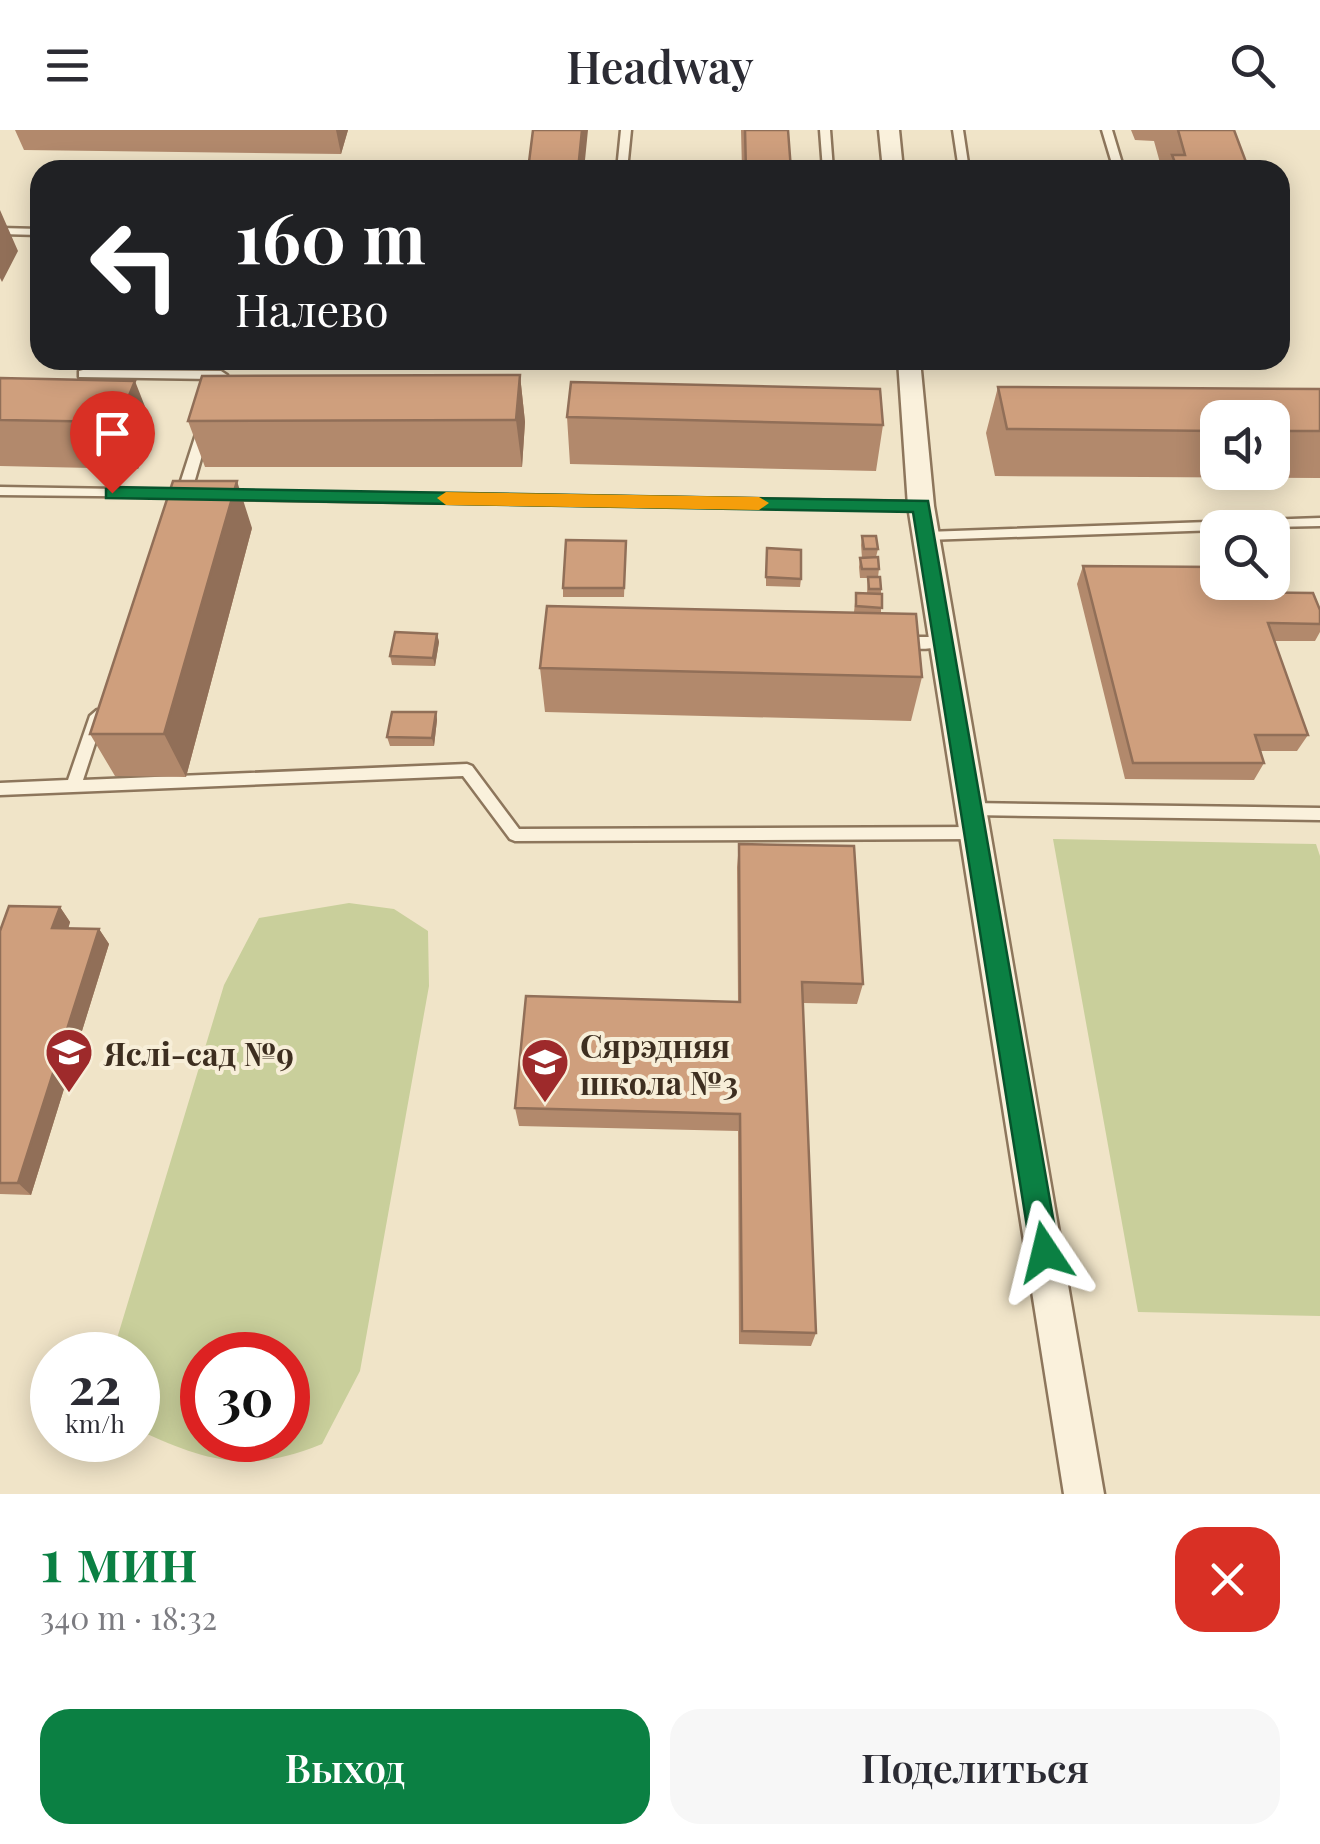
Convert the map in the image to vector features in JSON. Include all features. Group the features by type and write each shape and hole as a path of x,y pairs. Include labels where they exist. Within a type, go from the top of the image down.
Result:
{"street":[{"path":"888,130 892,160"},
{"path":"910,370 924,521 1084,1494"}],"lane":[{"path":"623,160 626,130"},
{"path":"825,130 827,160"},
{"path":"958,130 962,160"},
{"path":"1107,130 1117,160"},
{"path":"0,232 30,232"},
{"path":"82,374 221,374 177,494 164,512"},
{"path":"0,491 200,494"},
{"path":"216,495 924,521 1320,522"},
{"path":"885,642 944,642"},
{"path":"73,787 104,696"},
{"path":"0,789 466,770 516,835 1320,814"}],"green space":[{"path":"1053,839 1316,844 1320,856 1320,1316 1138,1312"},
{"path":"349,903 394,909 428,931 429,986 360,1371 322,1444 310,1448 310,1332 180,1332 180,1448 160,1439 160,1332 119,1332 224,985 259,918"}],"building":[{"path":"533,130 582,130 579,160 529,160"},
{"path":"745,130 788,130 790,160 746,160"},
{"path":"1178,130 1234,130 1245,160 1174,160 1172,155 1185,155"},
{"path":"520,375 516,420 188,421 202,376"},
{"path":"0,378 135,381 118,422 0,420"},
{"path":"571,382 880,389 883,425 567,417"},
{"path":"998,387 1320,389 1320,431 1290,431 1290,400 1200,400 1200,431 1007,429"},
{"path":"173,481 237,481 164,734 90,734"},
{"path":"862,536 876,536 878,549 864,549"},
{"path":"566,540 626,541 624,588 563,588"},
{"path":"767,548 801,550 801,579 766,577"},
{"path":"878,557 879,569 862,569 860,558"},
{"path":"1083,566 1200,567 1200,600 1290,600 1290,593 1313,593 1320,610 1320,624 1268,623 1308,735 1255,735 1264,763 1133,763"},
{"path":"868,577 880,577 881,589 869,589"},
{"path":"856,593 882,594 882,608 856,606"},
{"path":"547,606 916,614 922,677 540,668"},
{"path":"395,632 437,634 433,658 390,656"},
{"path":"392,712 436,712 432,738 387,737"},
{"path":"739,844 854,846 863,984 802,982 816,1333 742,1331 740,1114 515,1108 526,996 740,1002"},
{"path":"9,906 60,907 52,928 99,929 18,1183 0,1183 0,931"}],"slow traffic":[{"path":"446,498 759,503"}],"place":[{"name":"Яслі-сад №9","path":"69,1094"},
{"name":"Сярэдняя школа №3","path":"545,1104"}],"route":[{"path":"112,493 921,506 1045,1252"}]}
